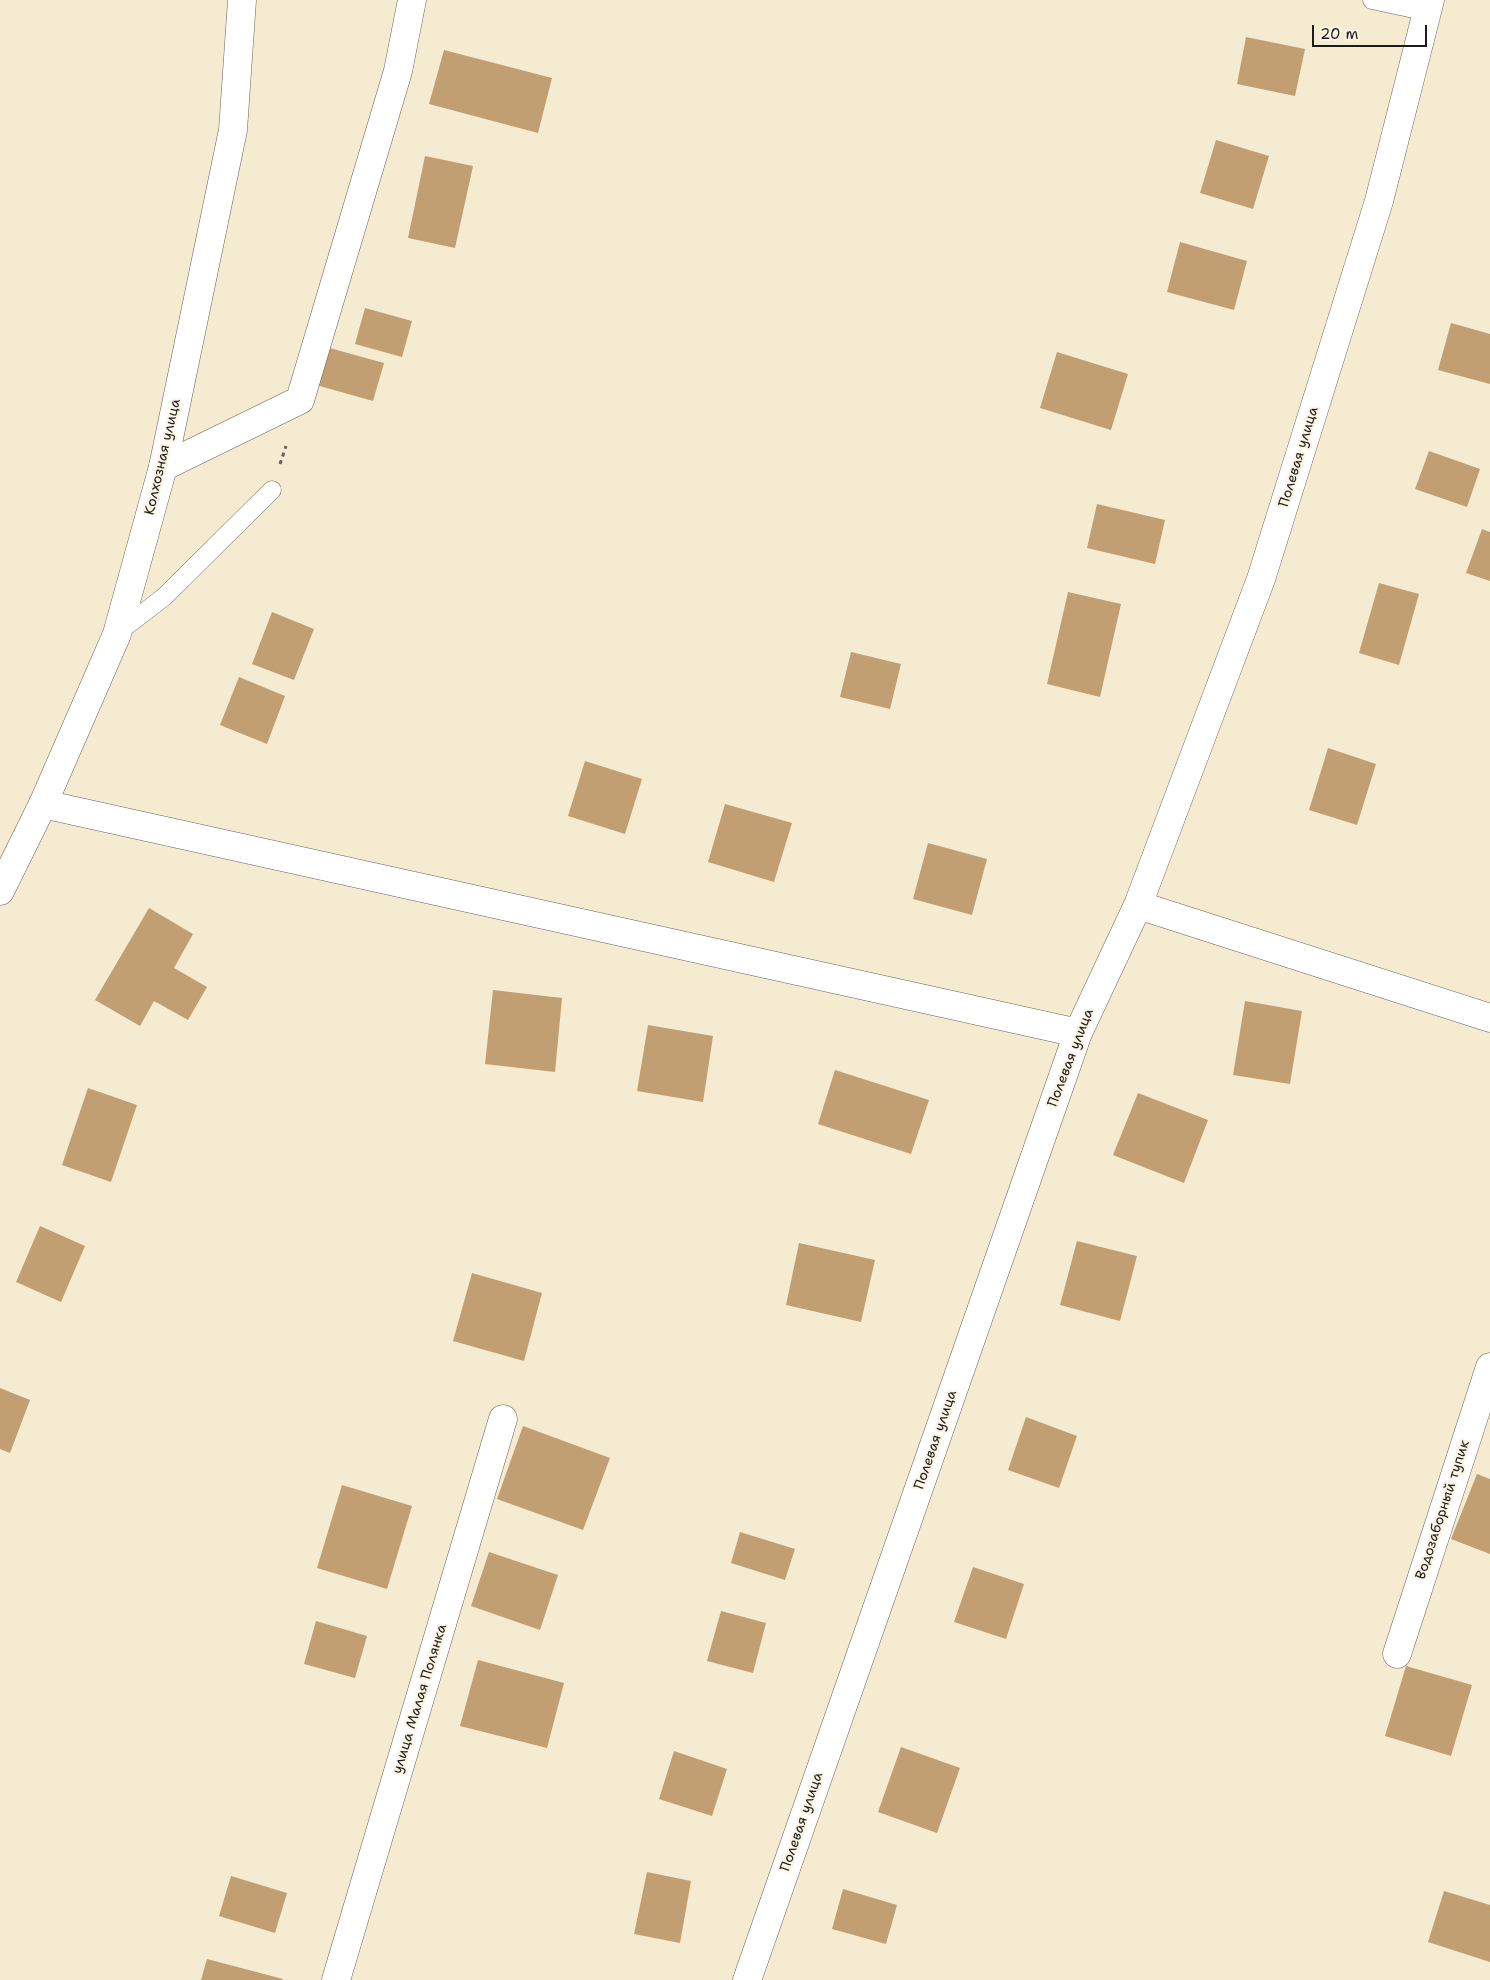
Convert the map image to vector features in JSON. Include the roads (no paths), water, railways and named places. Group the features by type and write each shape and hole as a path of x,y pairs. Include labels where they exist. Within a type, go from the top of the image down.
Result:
{"street":[{"name":"Колхозная улица","path":"0,891 43,804 117,634 163,468 233,130 242,0"},
{"path":"163,468 300,400 398,71 412,0"},
{"name":"Полевая улица","path":"747,1980 1078,1033 1138,905 1261,579 1379,201 1429,6"},
{"path":"43,804 1078,1033"},
{"path":"1138,905 1490,1018"},
{"name":"Водозаборный тупик","path":"1397,1654 1490,1367"},
{"name":"улица Малая Полянка","path":"336,1980 503,1419"}],"lane":[{"path":"1372,0 1429,6"},
{"path":"117,634 164,598 272,490"}]}
